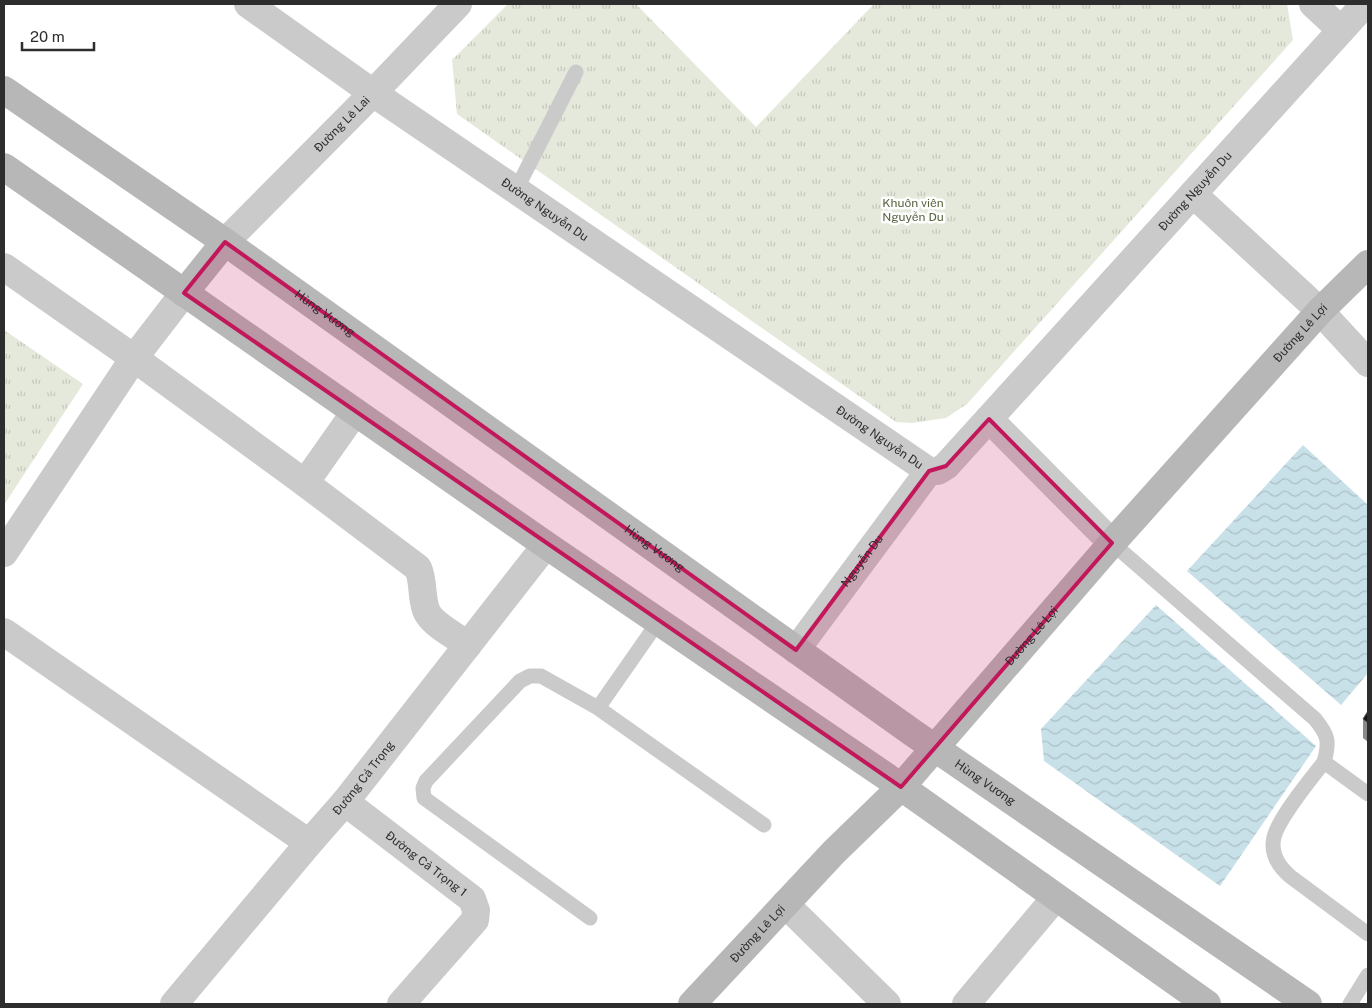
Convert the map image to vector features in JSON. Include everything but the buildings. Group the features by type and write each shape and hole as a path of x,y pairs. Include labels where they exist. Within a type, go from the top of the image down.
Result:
{"main road":[{"name":"Hùng Vương","path":"4,90 225,242 935,748 1308,1004"},
{"path":"4,167 546,545 901,787 1207,1004"},
{"path":"184,293 225,242"},
{"name":"Đường Lê Lợi","path":"692,1004 834,852 901,787 1112,543 1320,311 1368,264"}],"street":[{"name":"Đường Nguyễn Du","path":"248,4 373,93 929,471 938,471 946,466 1365,4"},
{"name":"Đường Lê Lai","path":"225,242 373,93 458,4"},
{"path":"1313,4 1341,30"},
{"path":"1193,194 1320,311 1368,363"},
{"path":"4,267 134,358 418,568 422,578 426,609 430,618 468,645"},
{"path":"4,553 134,358 184,293"},
{"path":"305,483 354,412"},
{"path":"989,419 1112,543"},
{"name":"Nguyễn Du","path":"796,650 929,471"},
{"name":"Đường Cả Trọng","path":"174,1004 345,802 546,545"},
{"path":"4,632 309,843"},
{"name":"Đường Cả Trọng 1","path":"345,802 472,900 476,910 475,920 400,1004"},
{"path":"966,1004 1055,898"},
{"path":"785,904 887,1004"}],"lane":[{"path":"516,190 576,72"},
{"path":"1112,543 1316,718 1326,732 1327,749 1324,762 1284,816 1274,836 1274,853 1280,868 1368,934"},
{"path":"598,708 658,622"},
{"path":"590,918 424,798 423,788 426,781 520,681 530,676 541,676 598,708 764,825"},
{"path":"1324,762 1368,794"},
{"path":"1350,1004 1368,975"}],"highlighted area":[{"path":"225,242 796,650 929,471 946,466 989,419 1112,543 901,787 184,293"}],"green space":[{"name":"Khuôn viên Nguyễn Du","path":"508,4 636,4 756,127 874,4 1287,4 1293,40 967,404 946,418 912,423 896,422 457,114 452,60"},
{"path":"4,330 83,384 4,505"}],"water":[{"path":"1303,445 1368,505 1368,673 1341,705 1187,571"},
{"path":"1156,605 1316,746 1220,886 1044,761 1041,729"}]}
